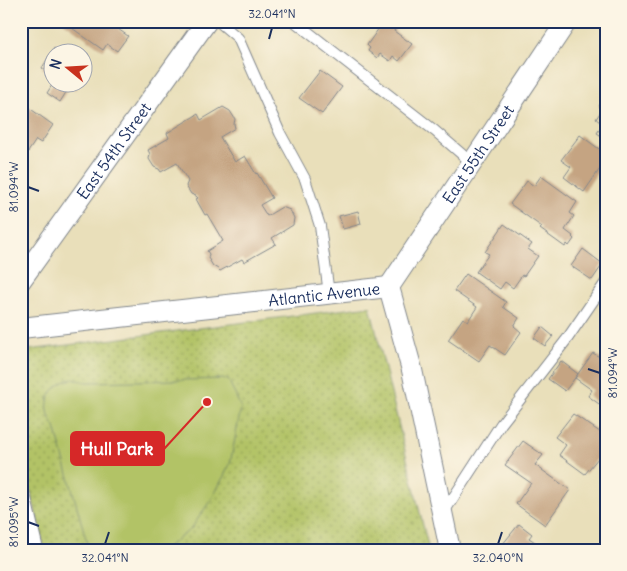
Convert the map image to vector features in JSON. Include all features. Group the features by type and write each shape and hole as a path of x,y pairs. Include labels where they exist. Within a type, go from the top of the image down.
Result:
{"street":[{"name":"East 54th Street","path":"21,280 206,21"},
{"name":"East 55th Street","path":"389,287 567,21"},
{"name":"Atlantic Avenue","path":"21,328 389,287 412,370 450,550"},
{"path":"21,499 33,550"}],"lane":[{"path":"218,21 238,38 280,133 305,179 320,226 329,294"},
{"path":"294,21 435,131 472,163"},
{"path":"442,515 502,424 606,282"}],"green space":[{"path":"370,306 429,550 45,550 21,452 21,351"},
{"path":"72,379 87,382 228,379 241,408 230,464 214,495 191,529 163,550 89,550 55,427 48,412 49,398 52,392 64,382"}],"building":[{"path":"62,21 124,21 118,29 128,36 117,51 107,44 103,50"},
{"path":"384,21 390,21 397,26 394,31 412,44 399,61 393,56 390,61 380,54 377,58 368,51 370,48 367,45"},
{"path":"320,71 342,87 322,114 299,98"},
{"path":"48,92 66,92 60,102"},
{"path":"604,100 606,102 606,139 597,133 603,124 596,119 603,108 599,106"},
{"path":"21,102 53,125 41,143 36,140 28,152 21,148"},
{"path":"223,107 230,111 235,119 235,128 220,137 235,162 245,156 272,198 260,205 267,216 282,207 290,210 294,218 293,225 272,238 276,244 244,262 242,259 220,271 213,266 208,258 209,254 207,251 223,241 207,214 205,215 196,199 198,198 191,194 186,186 188,181 177,163 161,172 154,167 149,159 150,154 148,150 169,138 167,133 198,114 201,120"},
{"path":"580,135 606,154 606,160 584,192 564,177 571,167 561,160"},
{"path":"541,176 577,202 570,213 574,216 565,230 574,239 569,246 567,244 565,247 540,229 542,227 510,204 527,181 534,186"},
{"path":"358,211 361,224 343,229 339,216"},
{"path":"504,224 532,244 528,249 538,256 513,288 505,282 500,289 476,272 489,254 485,252"},
{"path":"583,249 603,264 592,280 571,266"},
{"path":"466,274 506,302 503,307 519,318 514,326 521,332 505,355 490,345 479,361 448,340 463,318 468,321 477,307 454,291"},
{"path":"542,327 553,336 545,346 534,338"},
{"path":"593,353 606,361 606,409 588,396 592,390 575,378"},
{"path":"561,361 578,374 565,391 548,379"},
{"path":"573,414 606,436 606,444 601,451 603,452 585,474 559,455 566,445 555,437"},
{"path":"523,441 543,455 535,465 570,490 545,525 516,504 531,483 505,465"},
{"path":"519,524 532,534 529,538 541,546 538,550 498,550"}],"place":[{"name":"Hull Park","path":"207,402"}]}
